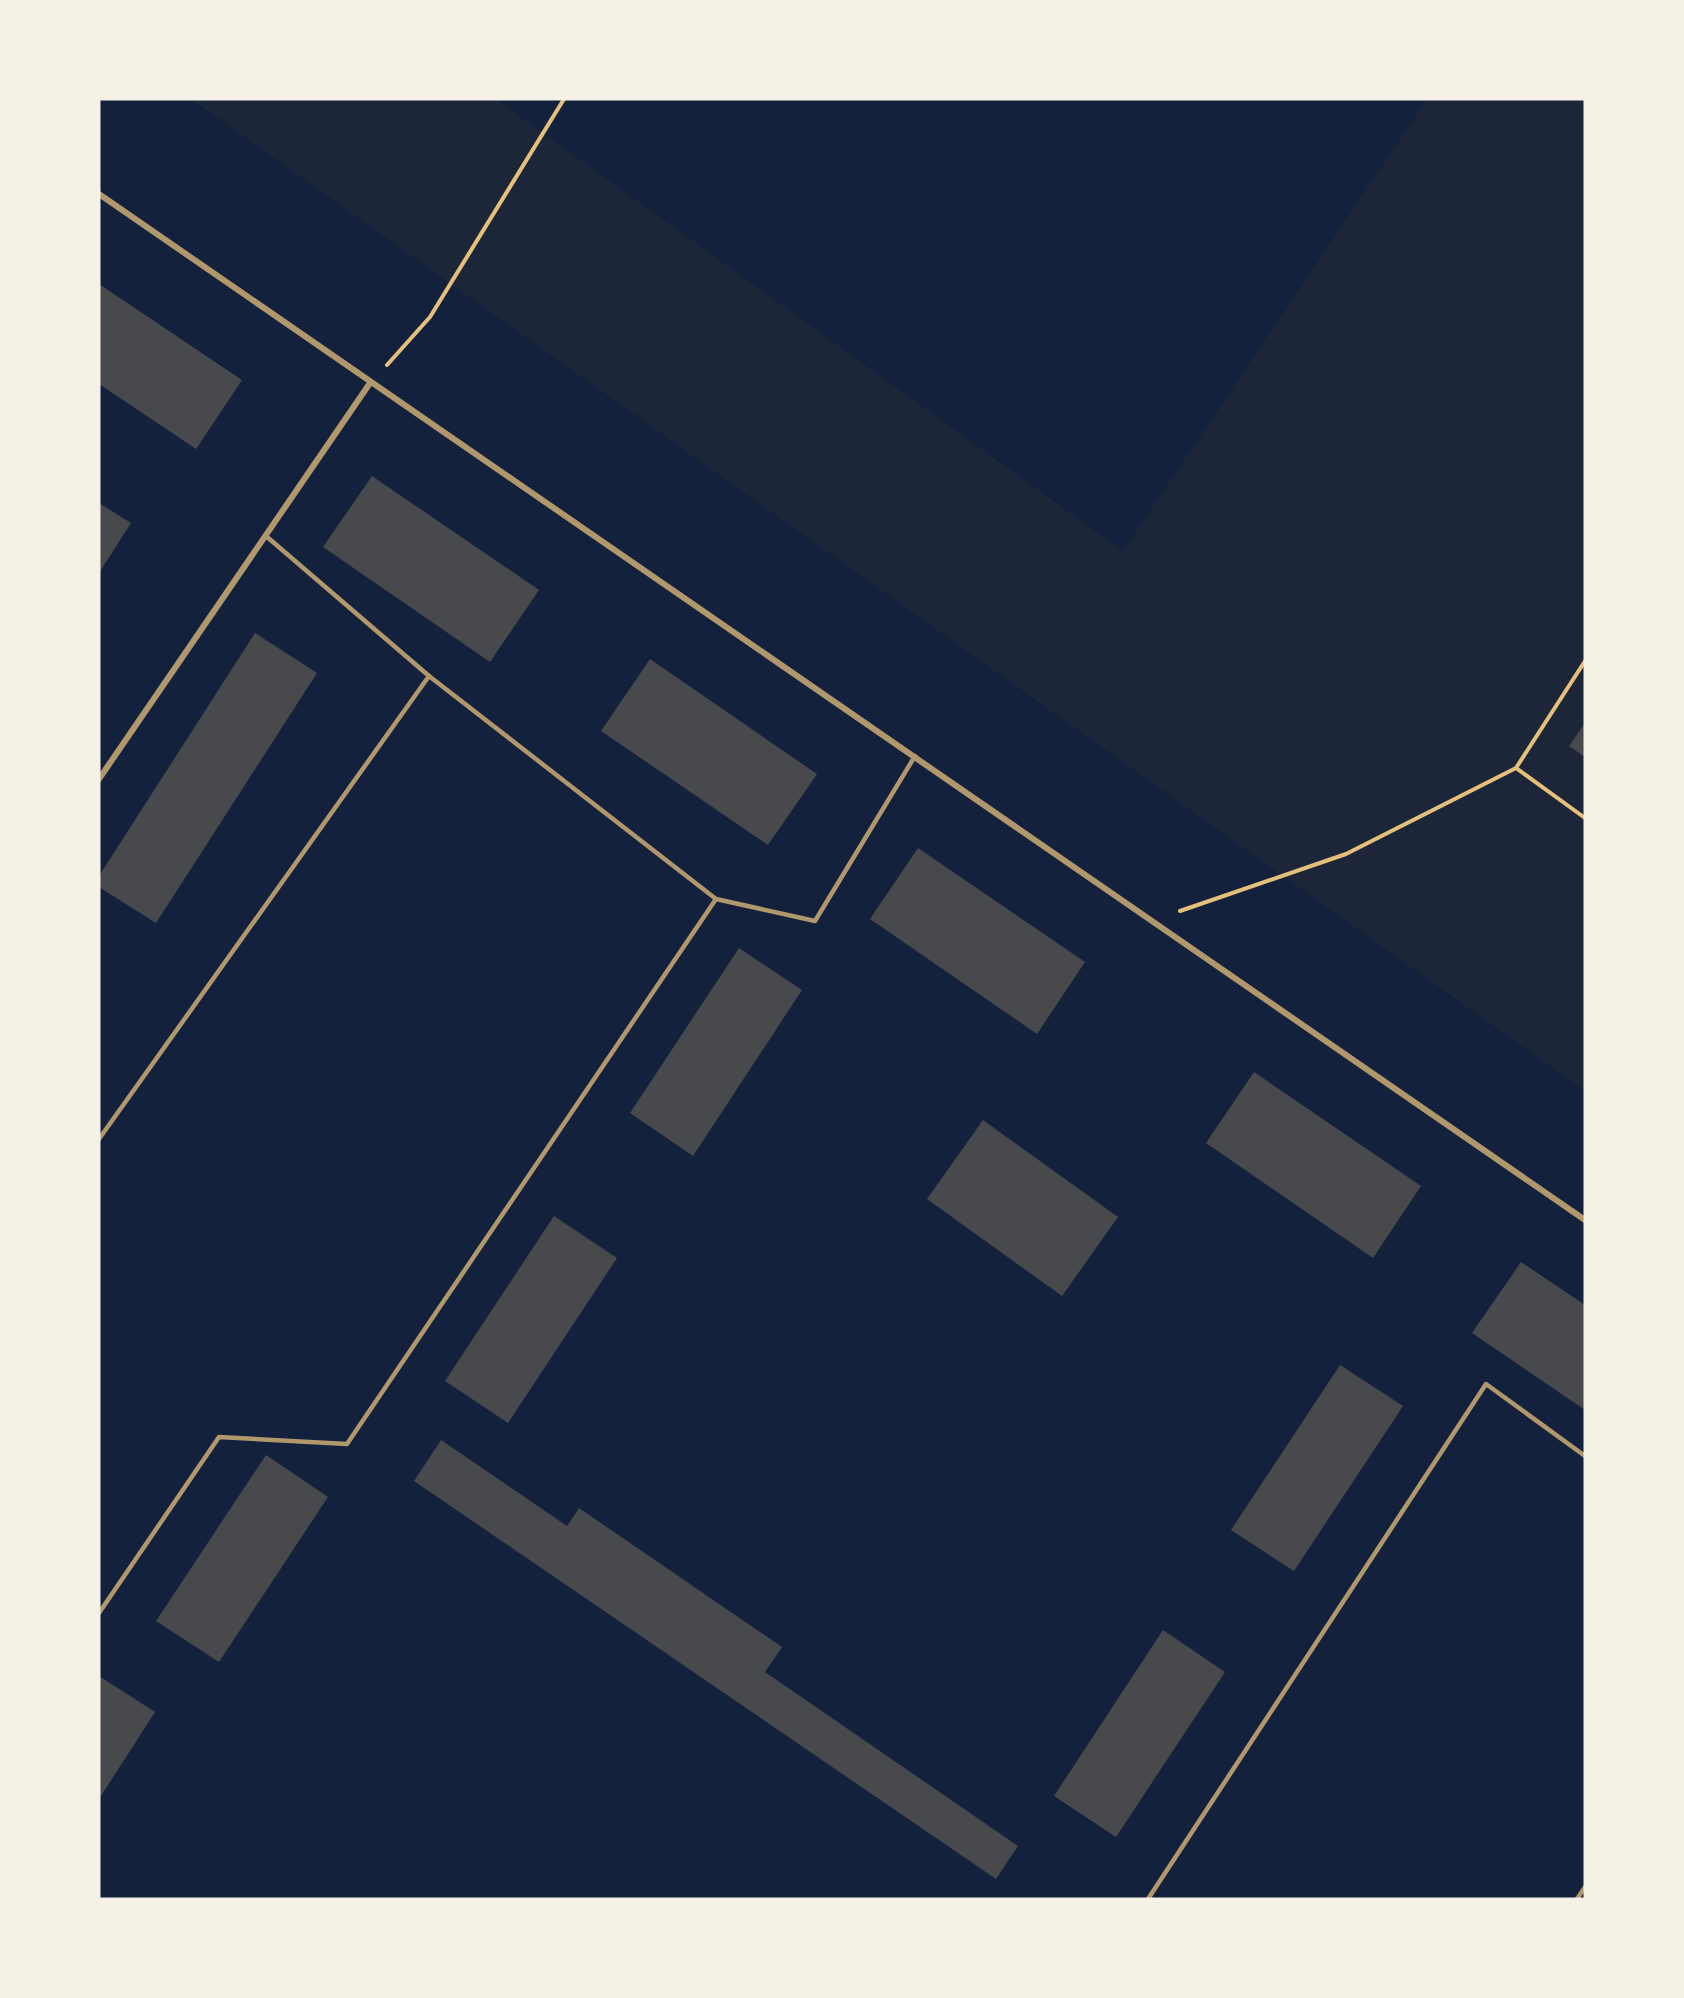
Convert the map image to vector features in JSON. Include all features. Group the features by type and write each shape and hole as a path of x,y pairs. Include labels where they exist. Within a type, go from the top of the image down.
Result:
{"street":[{"path":"99,194 370,383 1154,920 1585,1220"},
{"path":"99,779 370,383"}],"lane":[{"path":"266,536 429,676 716,899 815,921 915,756"},
{"path":"99,1139 429,676"},
{"path":"99,1613 219,1437 347,1444 716,899"},
{"path":"1148,1899 1485,1384 1585,1456"},
{"path":"1576,1899 1585,1887"}],"path":[{"path":"370,383 430,317 564,99"},
{"path":"1154,920 1346,854 1516,768 1585,662"},
{"path":"1516,768 1585,818"}],"shaded area":[{"path":"191,99 496,99 1123,551 1427,99 1585,99 1585,1091"}],"building":[{"path":"99,284 242,380 196,449 99,384"},
{"path":"372,476 539,590 490,662 323,547"},
{"path":"99,503 131,523 99,573"},
{"path":"255,633 317,673 156,923 99,887 99,876"},
{"path":"650,659 817,774 768,845 601,731"},
{"path":"1585,723 1585,757 1569,746"},
{"path":"918,848 1085,962 1037,1034 870,919"},
{"path":"739,948 802,990 693,1156 630,1113"},
{"path":"1254,1072 1421,1186 1373,1258 1206,1143"},
{"path":"983,1120 1118,1217 1062,1296 927,1199"},
{"path":"554,1216 617,1258 508,1423 445,1381"},
{"path":"1521,1262 1585,1305 1585,1410 1472,1333"},
{"path":"1340,1365 1403,1406 1294,1571 1231,1530"},
{"path":"441,1440 567,1526 579,1508 782,1647 765,1672 1018,1846 996,1879 414,1481"},
{"path":"266,1455 328,1497 219,1662 156,1621"},
{"path":"1163,1630 1225,1672 1116,1837 1054,1796"},
{"path":"99,1676 155,1712 99,1799"}]}
